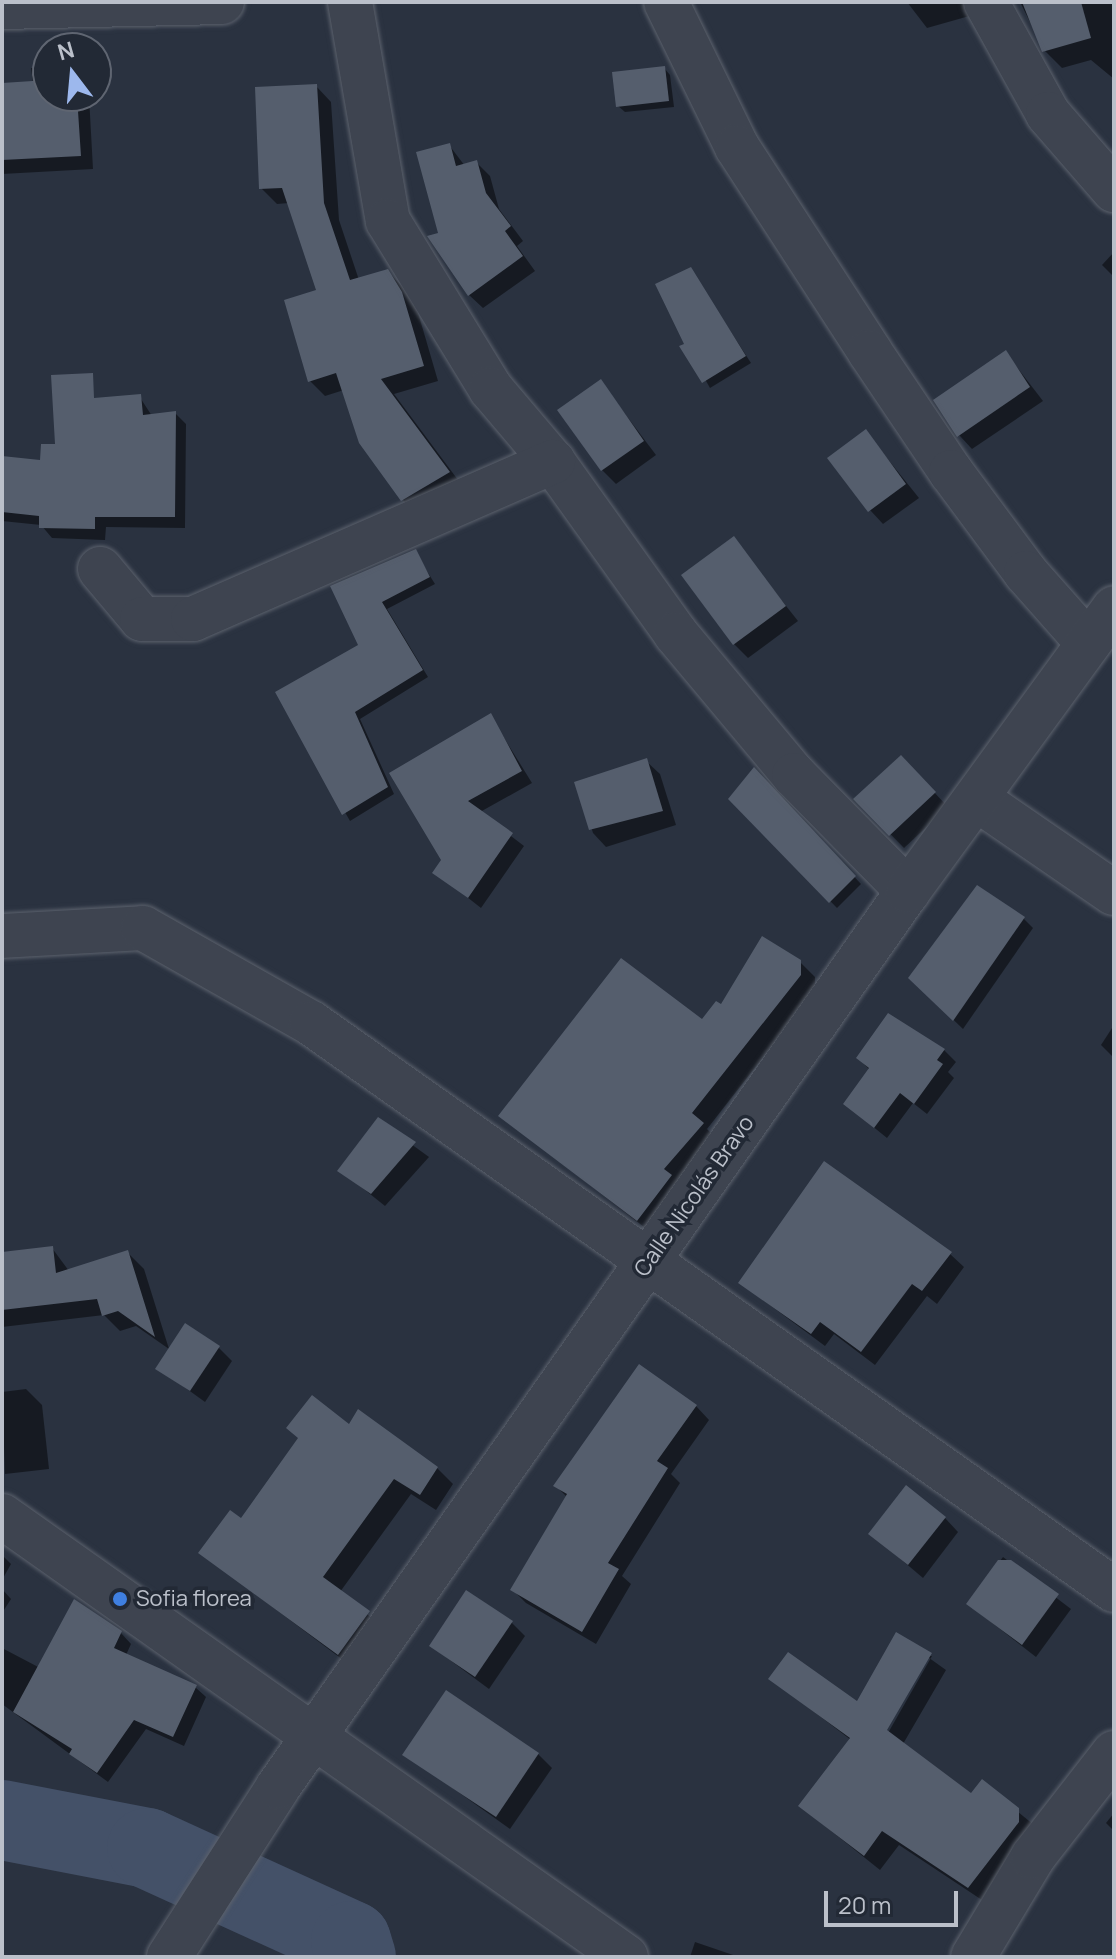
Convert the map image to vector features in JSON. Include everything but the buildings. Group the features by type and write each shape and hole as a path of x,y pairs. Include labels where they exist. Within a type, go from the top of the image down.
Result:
{"street":[{"path":"2,7 222,2"},
{"path":"350,2 388,221 491,389 553,462 676,634 794,775 908,891"},
{"path":"666,2 737,147 870,352 970,498 1088,643"},
{"path":"986,2 1048,114 1114,190"},
{"path":"100,569 142,619 193,619 553,462"},
{"name":"Calle Nicolás Bravo","path":"173,1949 278,1787 908,891 1114,608"},
{"path":"977,799 1114,893"},
{"path":"2,936 143,928 311,1023 1114,1590"},
{"path":"2,1516 316,1735 475,1854 626,1957"},
{"path":"973,1957 1033,1857 1114,1753"}],"waterway":[{"path":"2,1820 147,1848 351,1941 356,1957"}],"place":[{"name":"Sofia florea","path":"120,1599"}]}
